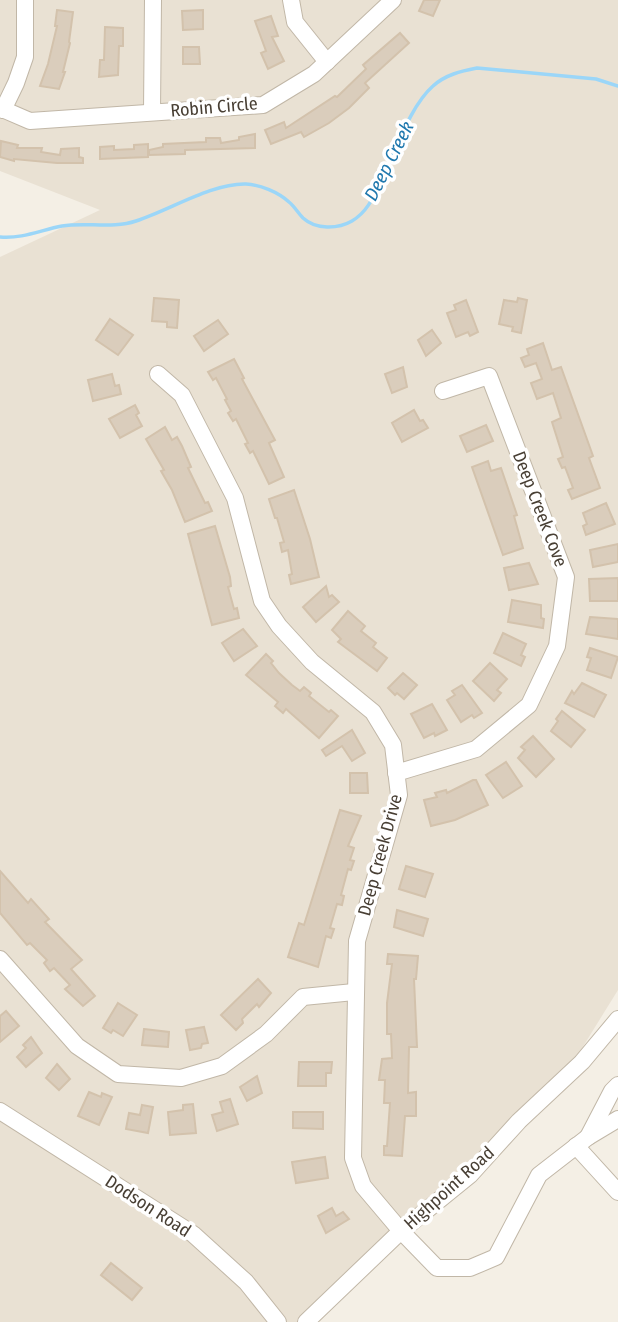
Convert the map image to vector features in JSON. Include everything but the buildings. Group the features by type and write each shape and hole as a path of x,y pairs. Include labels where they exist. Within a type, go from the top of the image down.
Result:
{"street":[{"path":"2,109 16,83 25,57 25,0"},
{"path":"152,112 153,0"},
{"path":"291,0 295,22 327,62"},
{"name":"Robin Circle","path":"2,109 30,121 263,105 314,74 393,0"},
{"name":"Deep Creek Drive","path":"158,374 182,395 235,498 262,601 279,626 312,662 373,712 393,745 399,795 357,941 353,1158 363,1186 437,1268 470,1268 496,1257 539,1175 618,1119"},
{"name":"Deep Creek Cove","path":"396,773 476,749 529,705 557,646 566,577 489,376 443,391"},
{"path":"0,958 77,1046 118,1074 181,1078 222,1066 267,1034 303,997 354,992"},
{"name":"Highpoint Road","path":"306,1322 401,1231 470,1175 519,1121 582,1062 618,1019"},
{"path":"618,1085 582,1142 618,1192"},
{"name":"Dodson Road","path":"0,1111 193,1234 246,1282 278,1322"}],"shaded area":[{"path":"0,0 618,0 618,990 561,1082 307,1322 0,1322 0,257 100,210 0,171"}],"waterway":[{"name":"Deep Creek","path":"0,237 71,225 127,223 205,192 246,184 263,187 280,195 314,225 340,226 352,221 366,209 417,106 433,86 448,76 477,68 596,79 618,86"}]}
